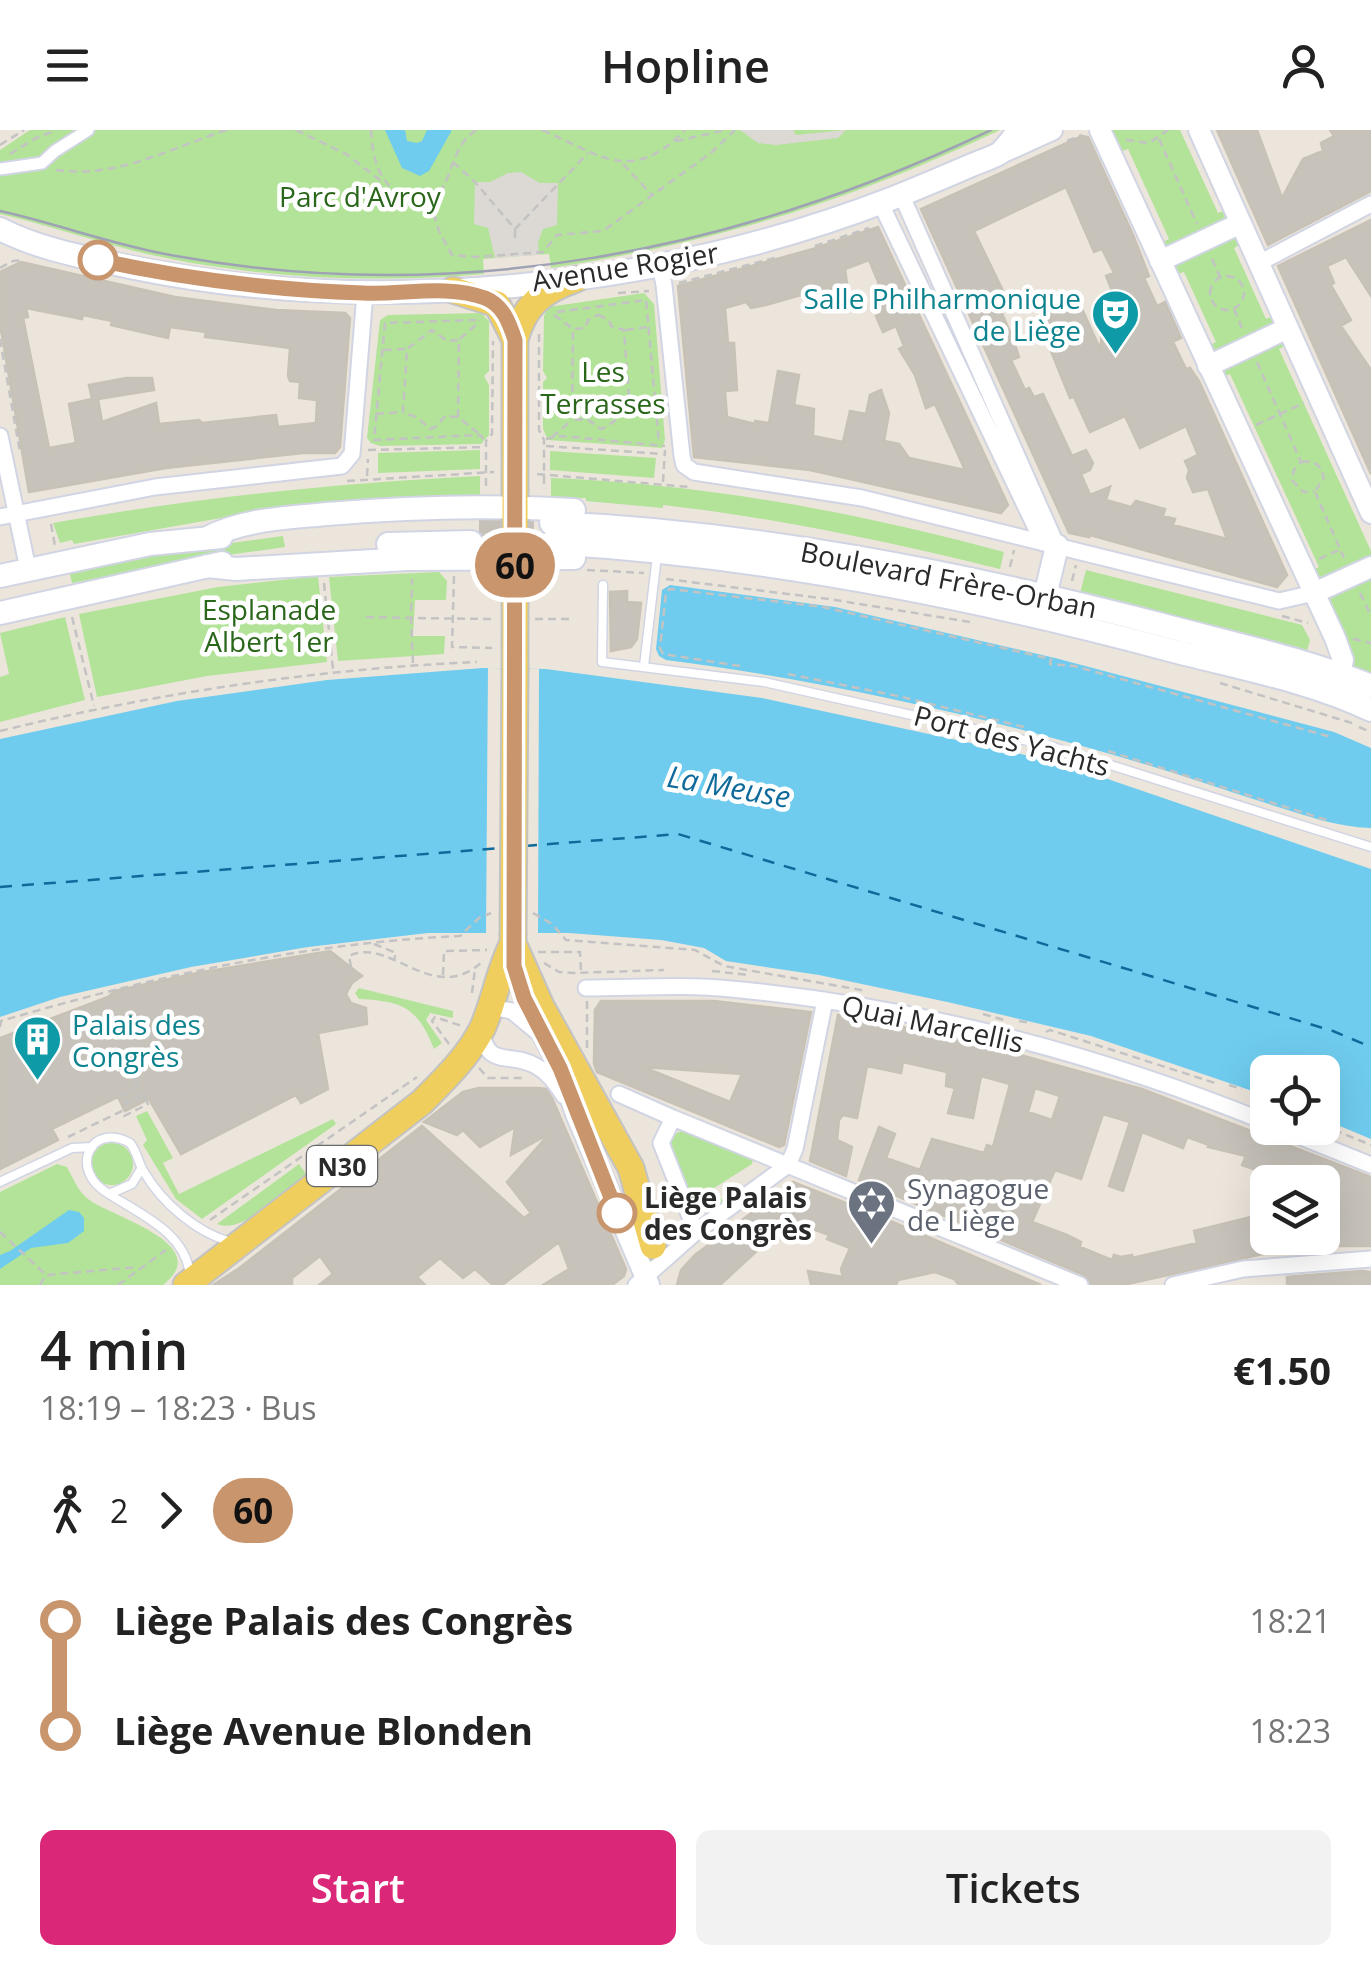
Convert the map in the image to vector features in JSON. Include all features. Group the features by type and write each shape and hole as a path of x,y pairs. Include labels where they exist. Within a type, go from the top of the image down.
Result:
{"main road":[{"path":"999,154 1020,130"},
{"name":"Avenue Rogier","path":"27,243 168,275 365,293 576,280 660,265 887,207 999,154"},
{"path":"0,229 27,243"},
{"path":"516,557 516,338 528,307 554,287 576,280"},
{"path":"454,290 497,304 516,338"},
{"path":"207,538 243,524 306,516 419,508 515,507 739,527 826,544 852,557"},
{"path":"0,576 150,544 207,538 385,524 479,532 305,550 207,566 0,613"},
{"name":"Boulevard Frère-Orban","path":"675,532 852,557 1038,594 1338,685 890,586 550,533 675,532"},
{"path":"1038,594 1050,544"},
{"path":"207,566 236,569 516,557 865,588 890,586"},
{"name":"N30","path":"188,1283 422,1102 447,1077 512,945 516,557"},
{"path":"1338,685 1371,686"},
{"path":"1338,685 1371,710"},
{"path":"512,945 542,1025 631,1168 653,1246"}],"street":[{"path":"0,169 42,163 88,130"},
{"path":"1198,130 1371,513"},
{"path":"1087,133 1160,261 1342,653 1338,685"},
{"path":"999,154 1057,137"},
{"path":"1259,263 1371,204"},
{"path":"887,207 916,229 1034,510"},
{"path":"887,207 1050,544"},
{"path":"1160,261 1241,224"},
{"path":"899,237 903,228 916,229"},
{"name":"Avenue Rogier","path":"0,241 27,243"},
{"name":"Boulevard Frère-Orban","path":"660,265 682,456 684,465 701,474 862,498 1280,601 1314,594"},
{"path":"7,515 156,487 338,475 352,454 365,293"},
{"path":"1208,366 1288,328"},
{"path":"0,436 7,515 28,569"},
{"path":"1314,594 1371,567"},
{"name":"Quai Marcellis","path":"584,980 727,988 825,1000 979,1028 1091,1059 1250,1116"},
{"path":"576,1114 548,1074 535,1065 489,1052 476,1017 506,1008 542,1025 644,1282 696,1232 788,1165 795,1149 825,1000"},
{"path":"619,1094 1080,1285"},
{"path":"673,1118 660,1143 696,1232"},
{"path":"1322,1145 1371,1165"},
{"path":"1173,1285 1243,1269 1371,1259"}],"lane":[{"path":"644,666 655,570"},
{"name":"Port des Yachts","path":"603,585 602,662 727,676 838,696 1050,746 1371,848"},
{"path":"0,1182 72,1148 92,1146 106,1138 122,1139 135,1150 141,1170 164,1198 198,1228 240,1244"},
{"path":"92,1146 85,1165 92,1184 178,1242 186,1253 188,1283"},
{"path":"109,1194 132,1184 141,1170"}],"path":[{"path":"0,145 24,130"},
{"path":"0,160 57,130"},
{"path":"42,163 53,170 106,171 227,130"},
{"path":"296,130 346,154 389,188 417,202 439,195 463,140 477,130"},
{"path":"370,130 373,152 389,188"},
{"path":"542,130 588,153 622,163 652,195"},
{"path":"674,141 685,130"},
{"path":"622,163 674,141 726,130"},
{"path":"430,201 452,255 461,258 543,252 557,235 603,231 712,152 735,130"},
{"path":"1121,138 1138,144 1158,139 1168,130"},
{"path":"1057,137 1087,133"},
{"path":"1158,139 1220,277"},
{"path":"515,229 588,153"},
{"path":"453,162 515,229 515,243"},
{"path":"807,249 887,207"},
{"path":"675,284 789,254"},
{"path":"1220,277 1238,279 1244,290 1243,301 1234,310 1222,310 1212,303 1210,291 1220,277"},
{"path":"610,294 647,289 650,297 659,443"},
{"path":"598,315 588,320 585,328 573,328 549,312 650,297"},
{"path":"597,305 598,315"},
{"path":"598,315 609,320 611,326 624,330 649,326"},
{"path":"380,318 385,322 481,320 459,340 447,340 432,330"},
{"path":"382,350 407,349 432,330 433,321"},
{"path":"367,478 385,322"},
{"path":"572,420 573,328"},
{"path":"624,330 630,411"},
{"path":"516,338 538,430 544,440 544,474"},
{"path":"486,472 486,441 492,434 516,338"},
{"path":"0,339 20,454"},
{"path":"458,416 459,340"},
{"path":"403,412 407,349"},
{"path":"1239,433 1318,396"},
{"path":"601,429 630,411 656,410"},
{"path":"376,414 403,412 430,428"},
{"path":"1280,414 1301,462"},
{"path":"430,428 445,416 458,416 486,441"},
{"path":"551,438 572,420 588,419 601,429 602,439"},
{"path":"430,428 430,438"},
{"path":"374,440 480,435"},
{"path":"338,475 367,478 515,472 662,484 666,444 544,440"},
{"path":"544,446 664,454"},
{"path":"368,450 486,447"},
{"path":"1312,461 1321,468 1322,484 1314,491 1304,492 1295,486 1292,475 1301,462 1312,461"},
{"path":"1300,567 1340,549 1314,491"},
{"path":"50,521 56,552"},
{"path":"455,569 452,648 494,648"},
{"path":"580,570 655,570 667,580 978,624"},
{"path":"324,574 333,671"},
{"path":"412,576 413,664"},
{"path":"747,668 662,654 666,592 670,589 788,602 863,615 1051,659 1050,664 1074,666 1331,737"},
{"path":"72,614 94,708"},
{"path":"366,617 494,619"},
{"path":"533,618 569,618"},
{"path":"0,731 94,708 333,671 477,662"},
{"path":"784,674 898,696 1028,728"},
{"path":"1216,682 1371,732"},
{"path":"1100,749 1336,823"},
{"path":"0,1027 1,1021 157,977 462,934"},
{"path":"561,934 566,940 695,950 724,966 854,988"},
{"path":"372,944 396,953 394,960"},
{"path":"512,945 559,972 573,973"},
{"path":"443,977 444,951 512,945 580,952 586,1053"},
{"path":"350,968 349,956 365,952 432,976 463,975 474,969 476,1017 432,1020 456,1048"},
{"path":"156,1016 158,1031"},
{"path":"1019,1020 1032,1023"},
{"path":"160,1040 172,1029"},
{"path":"67,1137 122,1111 124,1116 148,1104 143,1094 126,1103 122,1094 139,1086 124,1056"},
{"path":"198,1228 414,1078"},
{"path":"488,1078 527,1078"},
{"path":"1230,1085 1242,1089"},
{"path":"1340,1132 1371,1145"},
{"path":"0,1232 46,1275"},
{"path":"118,1285 178,1242"},
{"path":"46,1275 140,1266"},
{"path":"40,1285 46,1275"}],"green space":[{"name":"Parc d'Avroy","path":"30,130 1000,130 835,198 670,246 551,268 549,254 483,259 484,274 366,278 287,275 209,266 128,249 0,214 0,150"},
{"path":"1107,130 1180,130 1218,213 1228,209 1229,220 1165,249 1159,244 1169,239 1128,149 1117,153"},
{"path":"1237,235 1243,243 1234,248 1266,319 1276,315 1276,326 1214,353 1208,346 1216,342 1184,272 1175,275 1174,266"},
{"name":"Les Terrasses","path":"644,293 654,304 665,440 662,448 548,440 543,429 543,382 547,378 543,371 544,316 548,307"},
{"name":"Les Terrasses","path":"481,313 489,321 489,371 484,376 489,385 489,435 481,444 371,443 367,438 380,320 388,315"},
{"path":"1282,340 1289,344 1279,349 1371,551 1371,561 1321,582 1309,572 1319,567 1230,374 1220,378 1220,369"},
{"path":"480,450 480,469 378,473 378,453"},
{"path":"550,451 656,458 654,478 550,470"},
{"path":"480,476 480,498 238,515 74,544 72,540 60,543 53,523 266,493"},
{"path":"551,478 666,486 780,502 1004,552 1000,569 875,540 749,517 586,498 551,499"},
{"path":"283,536 285,547 72,583 69,570 172,551"},
{"path":"1086,570 1302,625 1310,640 1307,651 1080,593"},
{"name":"Esplanade Albert 1er","path":"439,572 447,581 446,600 415,600 413,636 445,636 444,654 338,661 329,577"},
{"path":"1371,574 1371,679 1357,674 1327,605 1329,595"},
{"name":"Esplanade Albert 1er","path":"318,576 327,662 207,676 97,697 79,614 218,587"},
{"path":"65,617 85,700 0,722 0,677 9,674 0,633"},
{"path":"359,988 453,1011 453,1018 430,1013 426,1020 442,1043 434,1049 422,1024 407,1009 359,999 355,993"},
{"path":"147,1111 173,1158 163,1163 179,1194 333,1119 336,1124 202,1219 176,1199 143,1145 147,1140 136,1116"},
{"path":"683,1130 753,1159 752,1164 714,1188 723,1201 712,1210 698,1210 695,1206 670,1148 673,1135"},
{"path":"112,1143 127,1149 133,1164 127,1179 112,1185 97,1179 91,1164 97,1149"},
{"path":"57,1164 67,1167 88,1199 154,1233 169,1245 177,1257 176,1270 163,1285 0,1285 0,1192"},
{"path":"299,1164 306,1174 263,1210 239,1223 217,1224"}],"shaded area":[{"path":"740,130 793,130 796,135 846,130 838,138 776,145 758,143"},
{"path":"521,172 540,183 558,183 557,225 543,229 539,255 495,258 488,228 474,224 475,182 490,182 508,173"}],"water":[{"path":"385,130 405,130 407,141 417,143 427,130 452,130 429,171 420,176 402,168"},
{"path":"670,585 835,607 1055,658 1334,732 1371,748 1371,828 1322,820 1144,764 966,716 787,678 666,660 656,649 662,590"},
{"name":"La Meuse","path":"483,668 546,669 762,698 1058,762 1371,869 1371,1139 1340,1126 1340,1055 1250,1055 1250,1090 1091,1036 819,975 726,961 704,948 661,940 569,933 428,933 308,947 191,967 60,997 0,1017 0,739 177,701 327,680"},
{"path":"69,1210 84,1218 84,1231 68,1243 31,1248 0,1269 0,1255"}],"pier":[{"path":"488,668 539,669 538,936 486,935"}],"building":[{"path":"1217,130 1257,130 1282,198 1303,159 1323,151 1321,143 1334,136 1330,130 1371,130 1371,191 1268,245"},
{"path":"1082,136 1088,137 1133,235 1149,276 1144,278 1157,306 1165,302 1181,338 1173,342 1186,369 1190,368 1199,381 1287,575 1277,587 1090,535 1069,533 921,209","holes":["1066,187 1094,252 1102,249 1114,273 1106,276 1115,298 1106,305 1100,349 1074,291 1056,299 1060,307 1048,312 1051,319 1040,324 1070,398 1074,397 1090,432 1125,416 1140,448 1186,426 1198,455 1185,461 1187,478 1193,492 1208,489 1227,539 1173,525 1175,519 1163,516 1165,509 1136,501 1131,507 1106,500 1110,487 1090,495 1081,474 1090,470 1093,463 1086,450 1072,456 1043,394 1034,397 1029,388 1025,390 1011,360 1019,357 994,295 1003,291 974,231"]},
{"path":"1371,220 1371,296 1346,257 1327,266 1334,283 1331,285 1351,320 1341,326 1371,370 1371,474 1278,266"},
{"path":"878,227 1008,505 1001,513 810,470 694,457 678,286","holes":["869,260 879,284 874,287 882,313 876,316 883,332 896,326 904,346 899,349 915,375 926,408 935,404 965,470 909,458 899,444 884,441 889,413 881,390 870,395 866,414 850,411 843,442 813,436 814,409 794,405 799,375 778,371 769,423 727,417 725,391 737,390 734,343 728,343 725,308 746,302 751,308 825,288 826,291 847,284 845,269"]},
{"path":"21,262 175,297 276,310 345,313 350,318 340,447 335,453 166,468 29,492 0,324 0,272","holes":["26,308 82,319 83,315 112,321 111,325 168,338 170,327 206,332 205,337 290,348 288,376 290,381 300,382 299,398 317,400 316,423 278,427 276,415 159,424 156,403 102,422 98,399 154,390 152,378 126,378 89,385 92,399 69,404 76,443 49,448 23,318 28,317"]},
{"path":"627,591 627,602 641,603 637,639 631,647 611,651 610,592"},
{"path":"330,951 362,976 346,994 351,1003 366,1008 367,1024 318,1033 328,1089 301,1103 296,1095 181,1154 149,1099 125,1111 118,1097 52,1129 58,1140 0,1169 0,1038 115,991"},
{"path":"601,1001 714,1001 811,1012 784,1145 779,1147 597,1072 595,1010","holes":["643,1067 742,1074 730,1102"]},
{"path":"838,1015 952,1036 1142,1089 1250,1131 1250,1145 1288,1145 1340,1165 1250,1168 1242,1165 1246,1156 1208,1147 1187,1137 1183,1148 1142,1132 1123,1191 1109,1186 1130,1122 1103,1114 1081,1179 1055,1170 1032,1222 1067,1235 1081,1242 1080,1247 1112,1260 1114,1255 1132,1258 1197,1243 1194,1231 1250,1217 1250,1255 1258,1255 1123,1285 1091,1285 1084,1275 859,1180 879,1127 895,1134 886,1158 920,1170 932,1139 984,1153 987,1145 993,1147 1010,1084 981,1076 973,1118 948,1113 955,1088 946,1086 947,1072 903,1062 901,1073 867,1066 857,1118 843,1115 839,1120 837,1140 852,1147 846,1176 810,1161","holes":["1035,1088 1060,1096 1052,1120 1028,1112"]},
{"path":"479,1088 546,1089 626,1269 624,1276 612,1285 543,1285 569,1269 559,1242 502,1285 493,1285 475,1269 463,1278 440,1258 417,1277 425,1285 319,1285 333,1274 320,1256 292,1278 292,1285 213,1285 422,1126 524,1218 531,1213 507,1182 549,1134 511,1155 515,1127 480,1147 463,1130 457,1135 424,1122 463,1092"},
{"path":"1340,1165 1371,1177 1371,1246 1340,1246"},
{"path":"793,1182 1041,1285 959,1285 935,1272 898,1280 896,1285 811,1285 808,1271 843,1277 841,1269 850,1248 800,1224 794,1240 790,1233 778,1241 774,1235 720,1285 677,1285 681,1270 695,1255"},
{"path":"1371,1272 1371,1285 1287,1285 1287,1277"}],"ferry route":[{"path":"525,846 678,834 1333,1031 1371,1047"},
{"path":"0,887 502,848"}],"tunnel":[{"path":"479,522 551,523"},
{"path":"479,542 550,543"}],"tram line":[{"path":"0,211 154,252 281,270 386,275 490,271 593,258 695,237 795,208 894,173 991,130"}],"bus line":[{"name":"60","path":"98,260 237,284 365,293 454,290 497,304 510,325 515,340 514,966 518,984 560,1068 617,1213"}],"place":[{"name":"Salle Philharmonique de Liège","path":"1116,356"},
{"name":"Palais des Congrès","path":"37,1082"},
{"name":"Liège Palais des Congrès","path":"617,1213"},
{"name":"Synagogue de Liège","path":"872,1246"}]}
